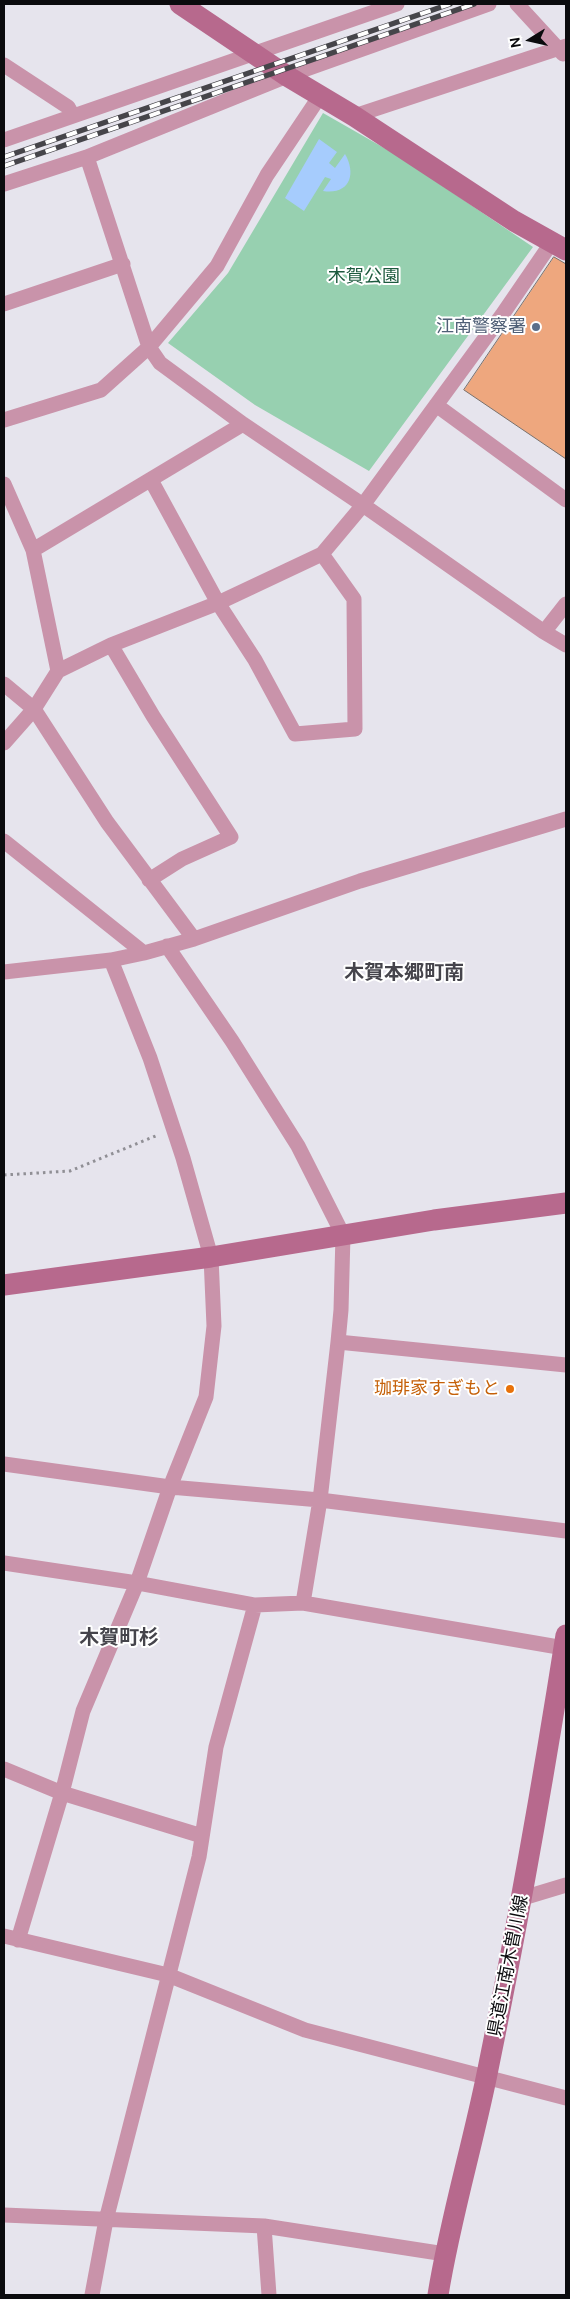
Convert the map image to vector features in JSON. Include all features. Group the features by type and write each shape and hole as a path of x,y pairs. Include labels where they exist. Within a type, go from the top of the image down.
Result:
{"street":[{"path":"4,743 34,709 58,671 111,645 218,603 322,554 363,505 502,315 559,246 514,221 354,116 287,76 180,4"},
{"path":"4,140 397,4"},
{"path":"4,184 87,157 287,76 489,4"},
{"path":"354,116 563,51 517,4"},
{"path":"4,65 68,107 73,116"},
{"path":"4,420 101,390 149,347 217,266 267,175 320,96"},
{"path":"87,157 149,347 160,363 243,424 363,505 544,632 566,645"},
{"path":"4,304 123,264"},
{"path":"436,405 566,500"},
{"path":"33,550 243,424"},
{"path":"151,480 218,603 256,660 295,734 355,728 354,599 322,554"},
{"path":"4,484 33,550 58,671"},
{"path":"544,632 566,604"},
{"path":"111,645 153,716 231,837 182,859 149,880"},
{"path":"4,684 34,709 106,822 194,940"},
{"path":"4,972 111,960 194,940 360,881 566,819"},
{"path":"4,841 144,953"},
{"path":"167,946 232,1041 298,1146 343,1235 341,1310 338,1342 320,1500 304,1603"},
{"path":"111,960 150,1058 174,1128 211,1257 214,1326 206,1397 170,1487 137,1583 83,1711 62,1793 11,1938 168,1975 305,2030 566,2098"},
{"path":"4,1286 211,1257 434,1220 566,1203"},
{"path":"338,1342 566,1365"},
{"path":"4,1464 170,1487 320,1500 566,1531"},
{"path":"4,1563 137,1583 255,1605 304,1603 565,1642"},
{"path":"92,2295 106,2220 199,1857 216,1748 255,1605"},
{"name":"県道江南木曽川線","path":"438,2295 445,2254 486,2077 523,1898 565,1642"},
{"path":"4,1770 62,1793 202,1836"},
{"path":"523,1898 566,1885"},
{"path":"4,2215 264,2226 445,2254"},
{"path":"264,2226 269,2295"}],"path":[{"path":"4,1175 70,1171 174,1128"}],"green space":[{"name":"木賀公園","path":"323,113 400,157 533,247 369,471 255,405 168,343 228,273"}],"water":[{"path":"319,139 337,152 329,163 335,168 345,154 349,162 350,176 345,187 332,191 323,191 331,179 325,177 304,211 285,198"}],"building":[{"name":"江南警察署","path":"554,257 566,264 566,459 464,390"}],"railway":[{"path":"4,157 450,4"},
{"path":"4,166 474,4"}],"place":[{"name":"江南警察署","path":"536,327"},
{"name":"珈琲家すぎもと","path":"510,1389"}],"district":[{"name":"木賀本郷町南","path":"404,974"},
{"name":"木賀町杉","path":"119,1639"}]}
